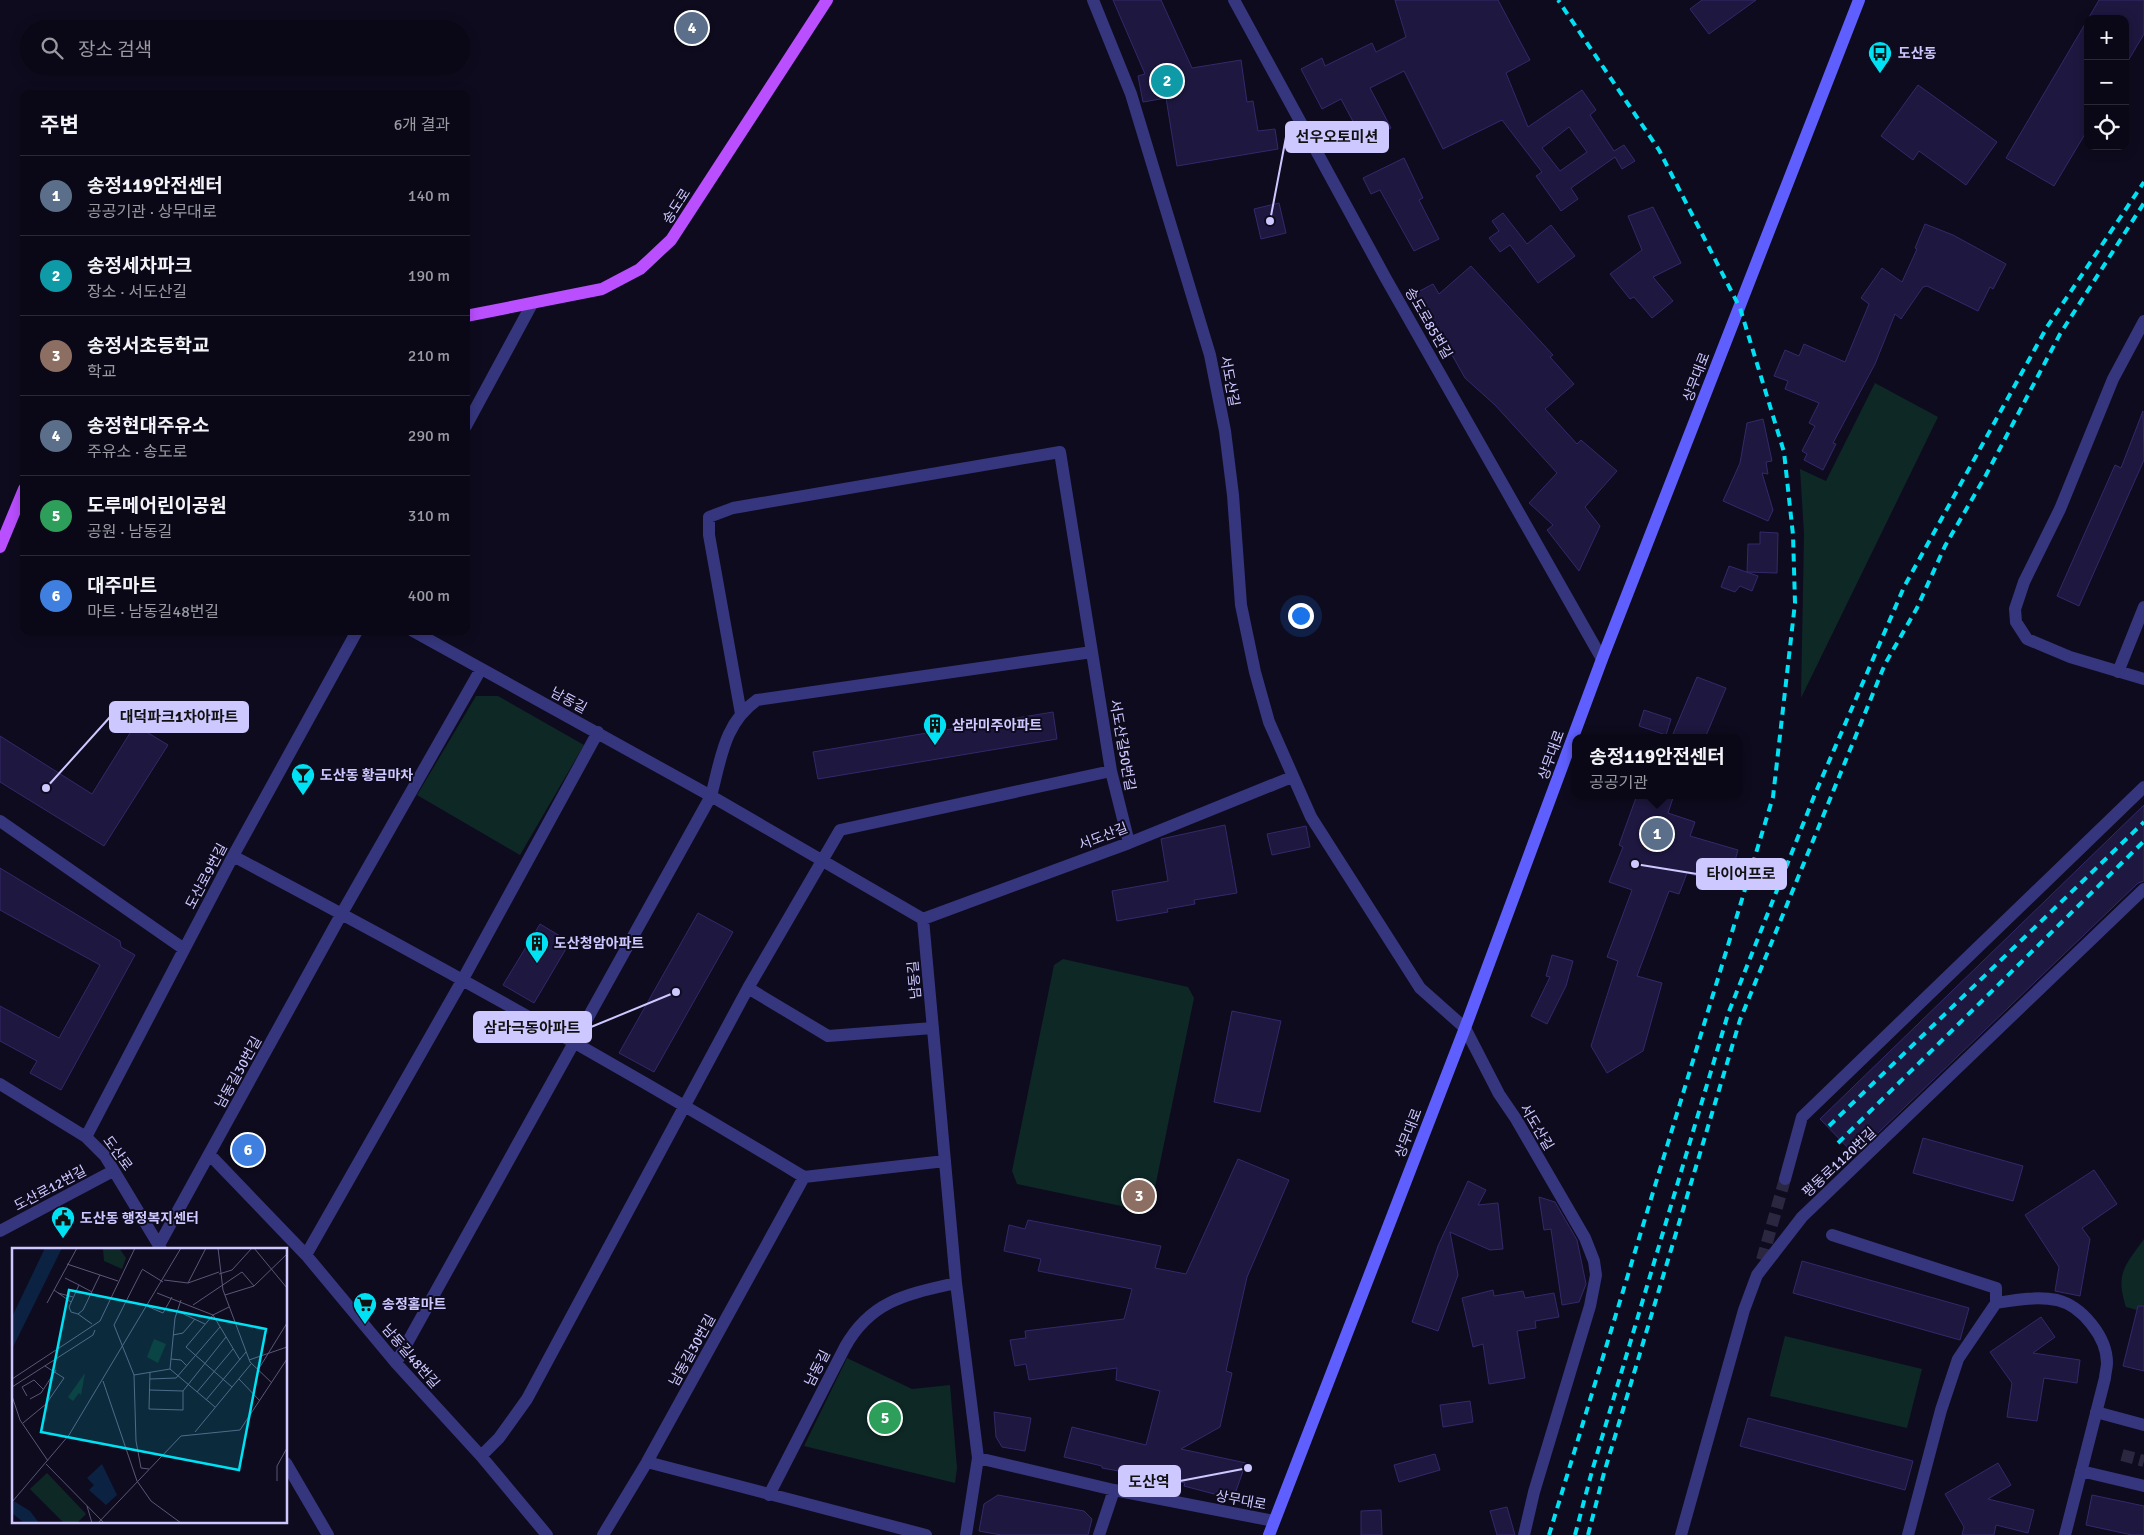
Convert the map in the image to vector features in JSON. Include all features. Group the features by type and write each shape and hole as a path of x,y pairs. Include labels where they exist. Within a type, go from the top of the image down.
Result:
{"main road":[{"name":"송도로","path":"470,315 602,289 640,269 671,240 827,0"},
{"name":"상무대로","path":"1574,734 1859,0"},
{"path":"0,546 20,498"},
{"name":"상무대로","path":"1269,1535 1465,1028 1572,740"}],"street":[{"name":"서도산길","path":"1093,0 1131,94 1210,355 1230,468 1241,605 1255,672 1269,722 1292,778 1311,817 1420,988 1465,1028 1499,1094 1516,1119 1585,1238 1594,1261 1596,1275 1524,1535"},
{"name":"송도로85번길","path":"1234,0 1385,277 1602,659"},
{"path":"470,419 532,304"},
{"path":"2144,321 2113,379 2060,509 2024,582 2015,609 2016,622 2027,639 2070,657 2144,680"},
{"name":"서도산길50번길","path":"741,714 709,535 709,517 733,508 1060,452 1111,771 1129,843"},
{"path":"2118,672 2144,607"},
{"name":"도산로9번길","path":"86,1137 233,856 355,635"},
{"name":"남동길","path":"420,635 711,796 923,920 956,1283 978,1458 966,1535"},
{"path":"396,1362 711,796 725,745 734,721 758,700 1092,652"},
{"name":"남동길30번길","path":"160,1247 342,913 481,669"},
{"path":"306,1255 462,979 598,732"},
{"path":"481,1456 499,1438 527,1399 684,1104 748,988 840,830 1111,771"},
{"name":"서도산길","path":"923,920 1129,843 1292,778"},
{"path":"1785,1179 1802,1118 2144,787"},
{"path":"0,821 184,949"},
{"path":"233,856 462,979 684,1104 804,1177 945,1161"},
{"name":"평동로1120번길","path":"1681,1535 1723,1381 1757,1275 1802,1217 2144,890"},
{"path":"748,988 828,1036 933,1028"},
{"name":"도산로","path":"0,1084 86,1137 105,1156 160,1247"},
{"name":"남동길48번길","path":"210,1154 306,1255 396,1362 481,1456 547,1535"},
{"name":"도산로12번길","path":"0,1231 113,1171"},
{"name":"남동길30번길","path":"603,1535 647,1462 804,1177"},
{"path":"1832,1235 1996,1288 1996,1303 1958,1359 1941,1410 1908,1535"},
{"path":"1757,1275 1762,1260"},
{"name":"남동길","path":"769,1495 845,1347 859,1324 880,1307 896,1299 956,1283"},
{"path":"1996,1303 2025,1298 2058,1300 2082,1313 2096,1332 2105,1349 2107,1363 2065,1535"},
{"path":"2096,1412 2144,1425"},
{"name":"상무대로","path":"978,1458 1114,1490 1274,1521"},
{"path":"647,1462 926,1535"},
{"path":"288,1466 328,1535"},
{"path":"2081,1471 2144,1486"},
{"path":"1099,1535 1114,1490"}],"green space":[{"path":"1875,383 1938,417 1801,698 1804,534 1800,469 1826,481"},
{"path":"476,696 498,696 584,745 520,855 417,795"},
{"path":"1063,959 1188,987 1194,998 1152,1202 1140,1210 1017,1184 1012,1171 1054,965"},
{"path":"2144,1239 2144,1312 2126,1307 2122,1278 2127,1263"},
{"path":"1785,1336 1922,1369 1907,1428 1770,1396"},
{"path":"847,1358 912,1389 950,1385 957,1468 955,1483 804,1446"}],"building":[{"path":"1113,0 1161,0 1192,68 1241,60 1247,102 1253,101 1258,131 1275,129 1278,149 1177,166 1166,98 1143,102 1138,76 1145,74"},
{"path":"1395,0 1498,0 1530,60 1506,73 1528,127 1582,90 1596,110 1590,115 1614,151 1624,145 1635,161 1622,169 1615,157 1571,188 1578,199 1561,211 1536,176 1542,172 1502,120 1443,149 1404,71 1370,88 1391,128 1358,145 1351,130 1356,127 1341,99 1322,109 1301,69 1322,58 1325,66 1372,43 1376,52 1406,37","holes":["1569,127 1587,152 1560,171 1542,148"]},
{"path":"1702,0 1756,0 1709,34 1690,9"},
{"path":"2099,0 2144,0 2144,34 2129,59 2129,15 2090,15"},
{"path":"2084,26 2084,136 2054,186 2006,158"},
{"path":"1918,85 1997,142 1966,185 1919,151 1913,160 1881,136"},
{"path":"1404,158 1423,198 1419,200 1439,239 1414,251 1380,190 1371,194 1363,178"},
{"path":"1279,203 1286,233 1261,239 1254,209"},
{"path":"1653,207 1681,263 1653,277 1673,301 1652,318 1634,297 1630,299 1610,274 1642,250 1628,216"},
{"path":"1503,213 1527,244 1551,225 1575,256 1538,283 1510,245 1500,252 1489,238 1499,231 1492,221"},
{"path":"1925,224 1953,235 2006,264 1993,289 1990,287 1978,311 1927,286 1923,287 1901,319 1895,314 1875,364 1833,443 1836,444 1823,470 1804,460 1807,454 1802,451 1815,426 1809,423 1819,403 1785,389 1788,381 1774,376 1785,350 1799,356 1804,344 1845,362 1869,304 1861,298 1882,268 1902,282 1917,249 1915,248"},
{"path":"1471,266 1553,355 1550,357 1574,384 1545,409 1577,444 1581,440 1617,471 1585,507 1600,526 1579,571 1547,530 1553,525 1529,503 1557,473 1495,405 1465,378 1433,321 1429,323 1414,294 1433,284 1439,294"},
{"path":"2143,411 2144,460 2079,606 2057,596 2115,465 2121,468"},
{"path":"1763,419 1772,461 1766,462 1768,474 1762,473 1773,510 1768,521 1723,501 1740,463 1747,423"},
{"path":"1760,532 1778,533 1777,573 1747,572 1748,544 1760,544"},
{"path":"1729,566 1758,576 1752,591 1740,586 1735,592 1721,587"},
{"path":"1697,677 1726,688 1707,734 1673,734"},
{"path":"1644,710 1671,719 1666,734 1639,726"},
{"name":"삼라미주아파트","path":"1053,712 1057,739 818,779 813,752"},
{"path":"135,725 168,745 104,846 0,782 0,736 92,794"},
{"path":"1636,799 1673,799 1668,813 1695,822 1690,836 1738,850 1728,885 1687,873 1679,894 1669,891 1637,976 1662,983 1643,1051 1607,1073 1591,1046 1618,961 1607,957 1632,890 1609,882 1623,847 1619,845"},
{"path":"2144,805 2144,881 2138,883 1855,1155 1820,1119"},
{"path":"1225,825 1237,893 1194,900 1195,904 1167,909 1168,912 1117,921 1112,891 1168,881 1161,839"},
{"path":"1306,826 1310,847 1272,855 1267,834"},
{"path":"0,868 120,941 121,947 135,955 61,1090 30,1073 37,1061 0,1041 0,1006 59,1038 100,965 0,910"},
{"path":"698,913 733,932 654,1072 619,1053"},
{"name":"도산청암아파트","path":"540,924 570,942 534,1003 503,985"},
{"path":"1552,955 1573,961 1566,986 1547,1024 1531,1016 1550,977 1546,976"},
{"path":"1232,1011 1281,1021 1260,1112 1214,1102"},
{"path":"1923,1138 2023,1166 2013,1201 1913,1173"},
{"path":"1238,1159 1289,1180 1247,1277 1226,1371 1232,1373 1220,1427 1181,1449 1246,1463 1233,1499 1184,1486 1185,1483 1102,1468 1102,1466 1064,1457 1072,1427 1146,1445 1160,1391 1116,1380 1117,1368 1029,1380 1026,1364 1015,1366 1010,1340 1026,1338 1025,1331 1124,1319 1132,1289 1038,1271 1041,1259 1004,1251 1009,1225 1025,1229 1028,1220 1161,1246 1155,1268 1186,1274"},
{"path":"2094,1170 2117,1204 2082,1228 2090,1239 2080,1296 2055,1291 2059,1267 2025,1215"},
{"path":"1468,1181 1486,1190 1478,1205 1498,1203 1503,1249 1490,1250 1450,1232 1458,1275 1438,1331 1412,1322 1438,1246"},
{"path":"1539,1197 1555,1202 1577,1240 1586,1284 1579,1302 1562,1305 1551,1229 1544,1230"},
{"path":"1802,1261 1969,1308 1960,1340 1793,1293"},
{"path":"1493,1290 1494,1296 1523,1291 1525,1298 1554,1293 1559,1317 1535,1321 1536,1328 1517,1331 1525,1378 1489,1384 1483,1344 1473,1347 1462,1298"},
{"path":"2138,1306 2144,1306 2144,1371 2123,1366"},
{"path":"2041,1317 2055,1337 2033,1353 2080,1360 2077,1383 2044,1378 2037,1421 2007,1417 2012,1383 1990,1352"},
{"path":"1470,1401 1473,1422 1443,1427 1440,1405"},
{"path":"994,1412 1031,1418 1025,1451 1002,1447 996,1437"},
{"path":"1748,1418 1913,1461 1905,1490 1740,1446"},
{"path":"1435,1454 1440,1470 1399,1482 1394,1465"},
{"path":"1998,1463 2011,1485 1988,1499 2034,1510 2028,1533 1996,1525 1994,1535 1962,1535 1964,1527 1945,1494"},
{"path":"998,1495 1084,1511 1092,1519 1088,1535 1001,1535 979,1531 984,1504"},
{"path":"2092,1495 2144,1506 2144,1535 2132,1535 2086,1525"},
{"path":"1507,1507 1515,1535 1497,1535 1490,1511"},
{"path":"1381,1510 1382,1535 1361,1535 1361,1511"}],"tunnel":[{"path":"1762,1260 1785,1179"},
{"path":"2122,1455 2144,1461"}],"railway":[{"path":"1549,1535 1773,797 1795,603 1793,535 1784,452 1740,308 1659,150 1558,0"},
{"path":"1575,1535 1592,1471 1728,1014 1815,794 1904,587 2047,327 2144,182"},
{"path":"1588,1535 1604,1473 1740,1020 1885,664 1917,608 1945,546 1986,475 2060,334 2144,203"},
{"path":"1829,1126 2144,822"},
{"path":"1838,1143 2144,841"}],"place":[{"name":"송정현대주유소","path":"692,28"},
{"name":"도산동","path":"1880,74"},
{"name":"송정세차파크","path":"1167,81"},
{"name":"선우오토미션","path":"1270,221"},
{"name":"삼라미주아파트","path":"935,746"},
{"name":"대덕파크1차아파트","path":"46,788"},
{"name":"도산동 황금마차","path":"303,796"},
{"name":"송정119안전센터","path":"1657,834"},
{"name":"타이어프로","path":"1635,864"},
{"name":"도산청암아파트","path":"537,964"},
{"name":"삼라극동아파트","path":"676,992"},
{"name":"대주마트","path":"248,1150"},
{"name":"송정서초등학교","path":"1139,1196"},
{"name":"도산동 행정복지센터","path":"63,1239"},
{"name":"송정홈마트","path":"365,1325"},
{"name":"도루메어린이공원","path":"885,1418"},
{"name":"도산역","path":"1248,1468"}]}
